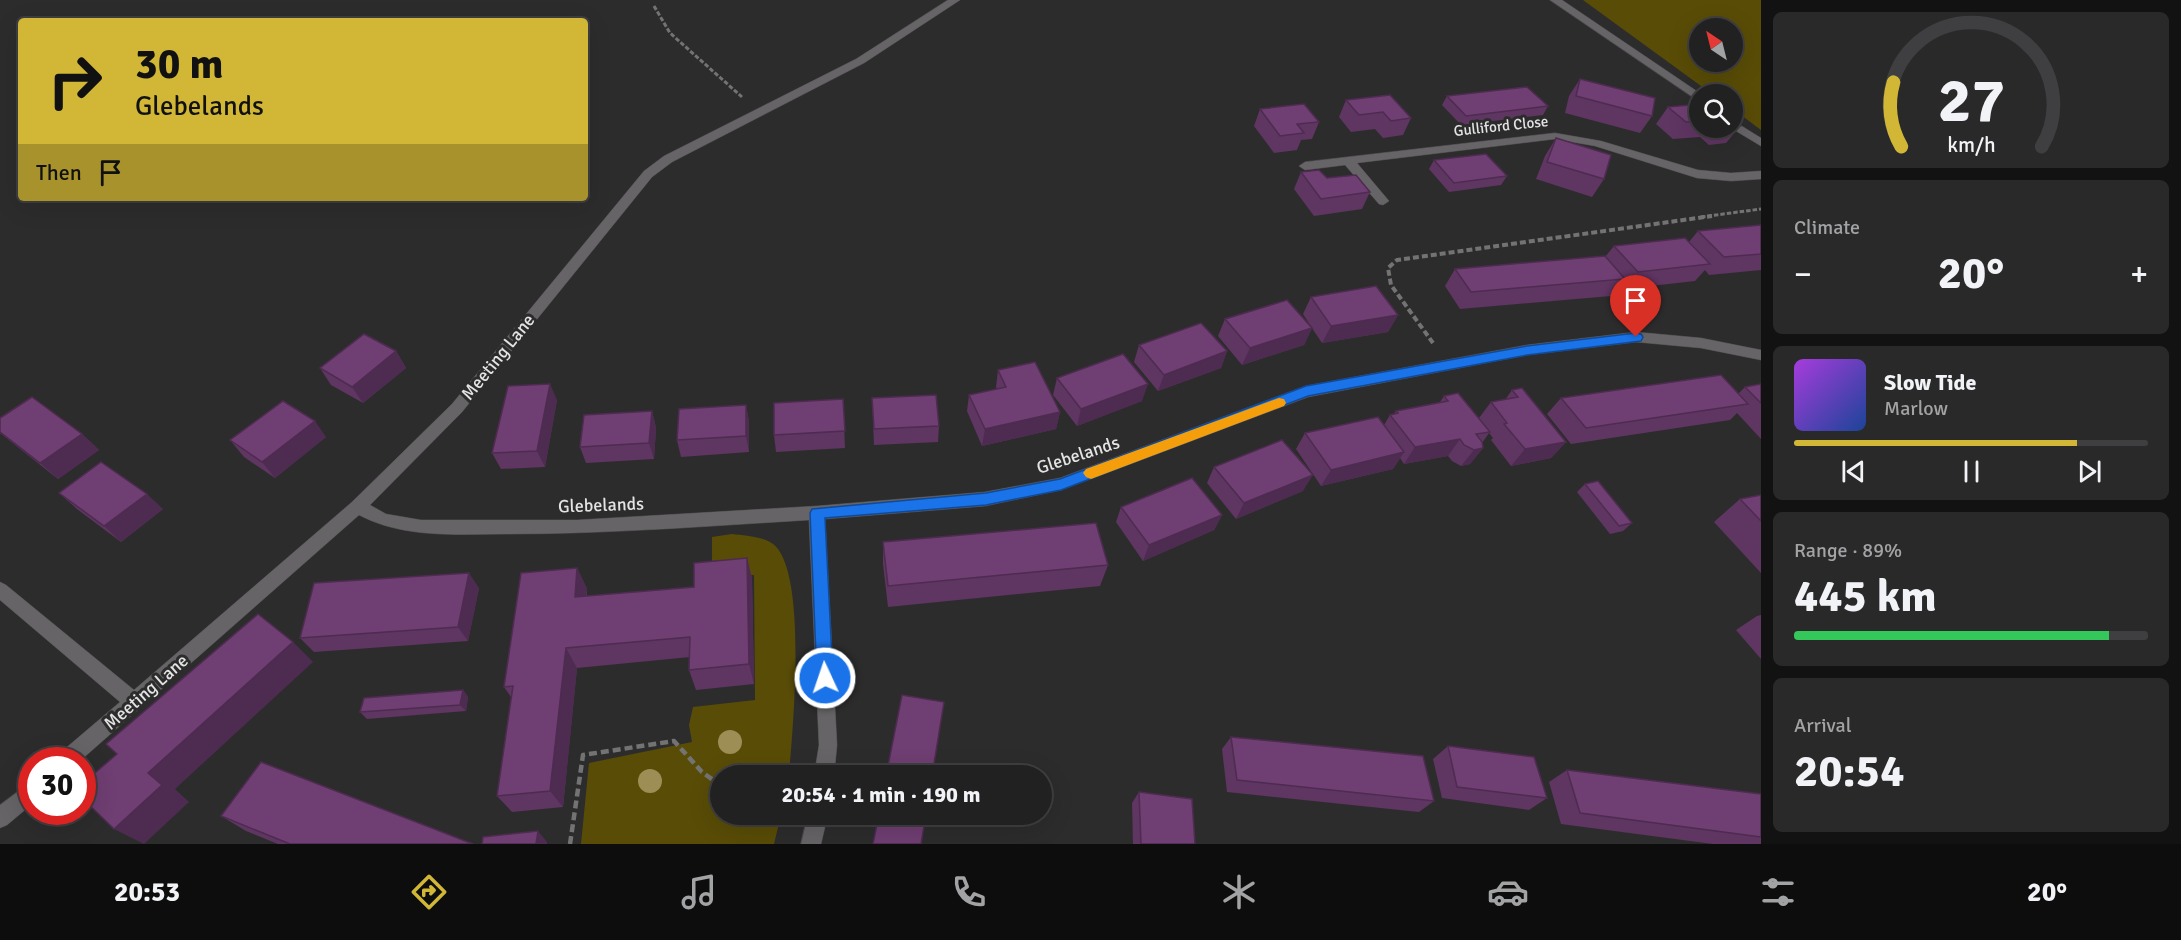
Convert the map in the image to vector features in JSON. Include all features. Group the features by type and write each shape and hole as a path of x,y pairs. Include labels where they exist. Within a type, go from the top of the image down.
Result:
{"street":[{"name":"Meeting Lane","path":"82,747 358,507 457,408 648,174 668,159 860,61 956,0"},
{"path":"1555,0 1689,91"},
{"path":"1743,131 1761,143"},
{"name":"Gulliford Close","path":"1305,166 1555,136 1597,143 1697,174 1731,177 1761,175"},
{"path":"1348,161 1383,201"},
{"name":"Glebelands","path":"358,507 382,520 421,527 577,527 817,513 986,499 1061,484 1306,392 1527,350 1636,337 1701,343 1761,355"},
{"path":"817,513 828,745 825,765"},
{"path":"0,590 135,702"},
{"path":"0,818 18,803"},
{"path":"811,844 815,825"}],"path":[{"path":"654,6 670,33 760,112"},
{"path":"1449,365 1390,285 1388,268 1397,260 1761,209"},
{"path":"570,844 583,754 674,741 710,778"}],"shaded area":[{"path":"1583,0 1761,0 1761,130 1743,116 1743,84 1698,84"},
{"path":"732,534 769,541 778,549 787,568 795,625 795,692 790,765 710,765 710,825 779,825 774,844 581,844 589,763 692,742 689,725 693,707 755,700 754,575 712,579 712,537"}],"building":[{"path":"1580,79 1655,98 1652,116 1576,96"},
{"path":"1527,87 1548,106 1466,116 1447,96"},
{"path":"1390,95 1411,118 1391,121 1383,112 1359,115 1346,100"},
{"path":"1304,104 1319,122 1297,124 1304,133 1280,136 1260,109"},
{"path":"1689,105 1689,122 1686,122 1668,107"},
{"path":"1556,138 1611,155 1604,179 1547,162"},
{"path":"1486,154 1507,176 1454,183 1434,160"},
{"path":"1319,170 1327,178 1356,175 1370,192 1321,199 1301,172"},
{"path":"1761,225 1761,254 1724,257 1698,231"},
{"path":"1685,238 1710,264 1638,272 1614,246"},
{"path":"1605,256 1625,279 1471,292 1455,269"},
{"path":"1376,286 1398,315 1331,326 1311,297"},
{"path":"1287,300 1312,328 1250,348 1225,319"},
{"path":"1201,323 1227,351 1164,375 1139,345"},
{"path":"364,334 396,351 352,387 320,368"},
{"path":"1123,354 1148,384 1081,409 1057,378"},
{"path":"1035,362 1060,412 985,429 969,395 1006,387 998,370"},
{"path":"1721,375 1748,404 1586,428 1561,398"},
{"path":"550,384 537,451 492,453 508,386"},
{"path":"1761,384 1761,403 1745,387"},
{"path":"1522,388 1566,442 1525,449 1504,424 1507,423 1491,402 1518,397 1512,390"},
{"path":"1458,393 1490,432 1476,434 1483,448 1474,450 1464,445 1460,439 1415,447 1390,415 1398,413 1396,411 1448,401 1444,396"},
{"path":"936,395 939,426 874,429 872,398"},
{"path":"32,397 82,434 40,463 0,432 0,418"},
{"path":"843,399 845,431 774,435 774,403"},
{"path":"283,401 315,421 262,462 230,440"},
{"path":"746,405 746,436 677,440 679,409"},
{"path":"652,411 649,443 580,447 584,415"},
{"path":"1378,417 1404,452 1331,470 1305,433"},
{"path":"1282,440 1313,475 1244,503 1214,467"},
{"path":"101,462 147,494 104,526 59,493"},
{"path":"1192,478 1222,515 1149,545 1121,507"},
{"path":"1598,481 1632,523 1619,526 1585,484"},
{"path":"1761,495 1761,521 1740,499"},
{"path":"1096,523 1108,565 888,586 883,542"},
{"path":"747,558 749,664 689,670 690,637 566,648 550,791 497,796 513,686 504,687 521,573 577,568 575,597 694,587 694,563"},
{"path":"469,573 458,627 300,638 314,583"},
{"path":"258,614 293,642 148,773 162,785 114,829 96,812 96,772 117,754 106,744"},
{"path":"463,690 460,705 360,712 364,698"},
{"path":"902,695 944,702 934,765 888,765"},
{"path":"1231,737 1423,756 1434,801 1237,780"},
{"path":"1448,746 1534,757 1547,798 1457,787"},
{"path":"261,762 473,844 290,844 221,816"},
{"path":"1567,770 1761,794 1761,837 1580,813"},
{"path":"1139,792 1192,799 1195,844 1141,844"},
{"path":"877,825 924,825 921,844 873,844"},
{"path":"538,831 536,844 482,844 483,837"}],"slow traffic":[{"path":"1091,473 1279,403"}],"route":[{"path":"825,678 817,513 986,499 1061,484 1306,392 1527,350 1636,337"}]}
